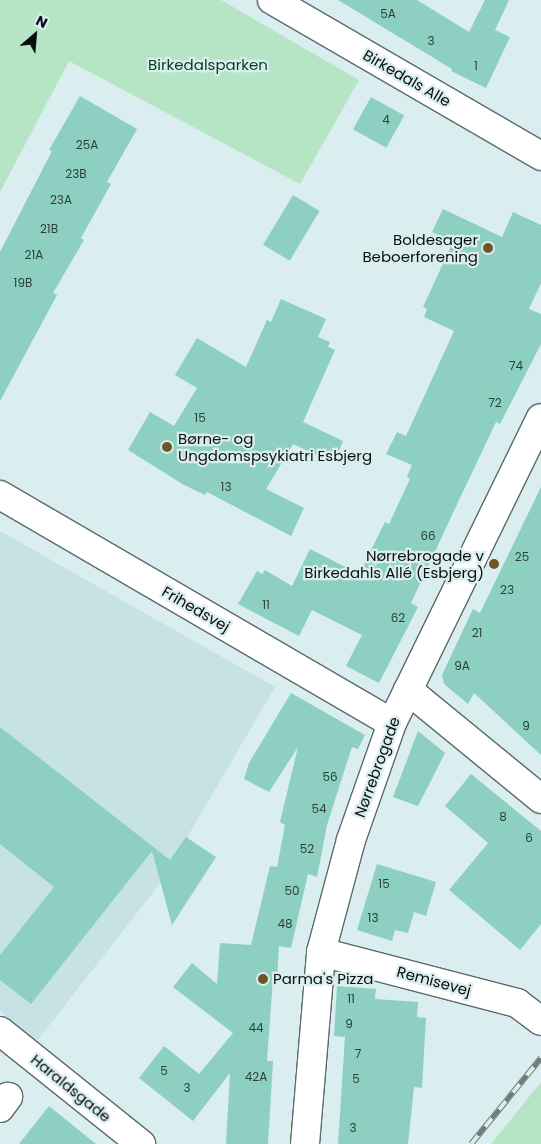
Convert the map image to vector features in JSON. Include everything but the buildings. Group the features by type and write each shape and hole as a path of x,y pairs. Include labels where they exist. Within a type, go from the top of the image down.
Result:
{"street":[{"name":"Birkedals Alle","path":"272,0 541,156"},
{"name":"Nørrebrogade","path":"305,1144 321,952 351,840 392,723 541,418"},
{"name":"Frihedsvej","path":"0,495 392,723"},
{"path":"408,690 541,799"},
{"name":"Remisevej","path":"321,952 517,1003 541,1021"},
{"name":"Haraldsgade","path":"0,1031 141,1144"}],"shaded area":[{"path":"0,531 275,687 161,882 37,1041 0,1011"}],"green space":[{"name":"Birkedalsparken","path":"0,0 221,0 359,80 300,184 69,61 0,192"},
{"path":"541,1082 541,1144 491,1144"}],"railway":[{"path":"471,1144 541,1058"}],"place":[{"name":"Boldesager Beboerforening","path":"488,248"},
{"name":"Børne- og Ungdomspsykiatri Esbjerg","path":"167,447"},
{"name":"Nørrebrogade v Birkedahls Allé (Esbjerg)","path":"494,564"},
{"name":"Parma's Pizza","path":"263,979"}]}
